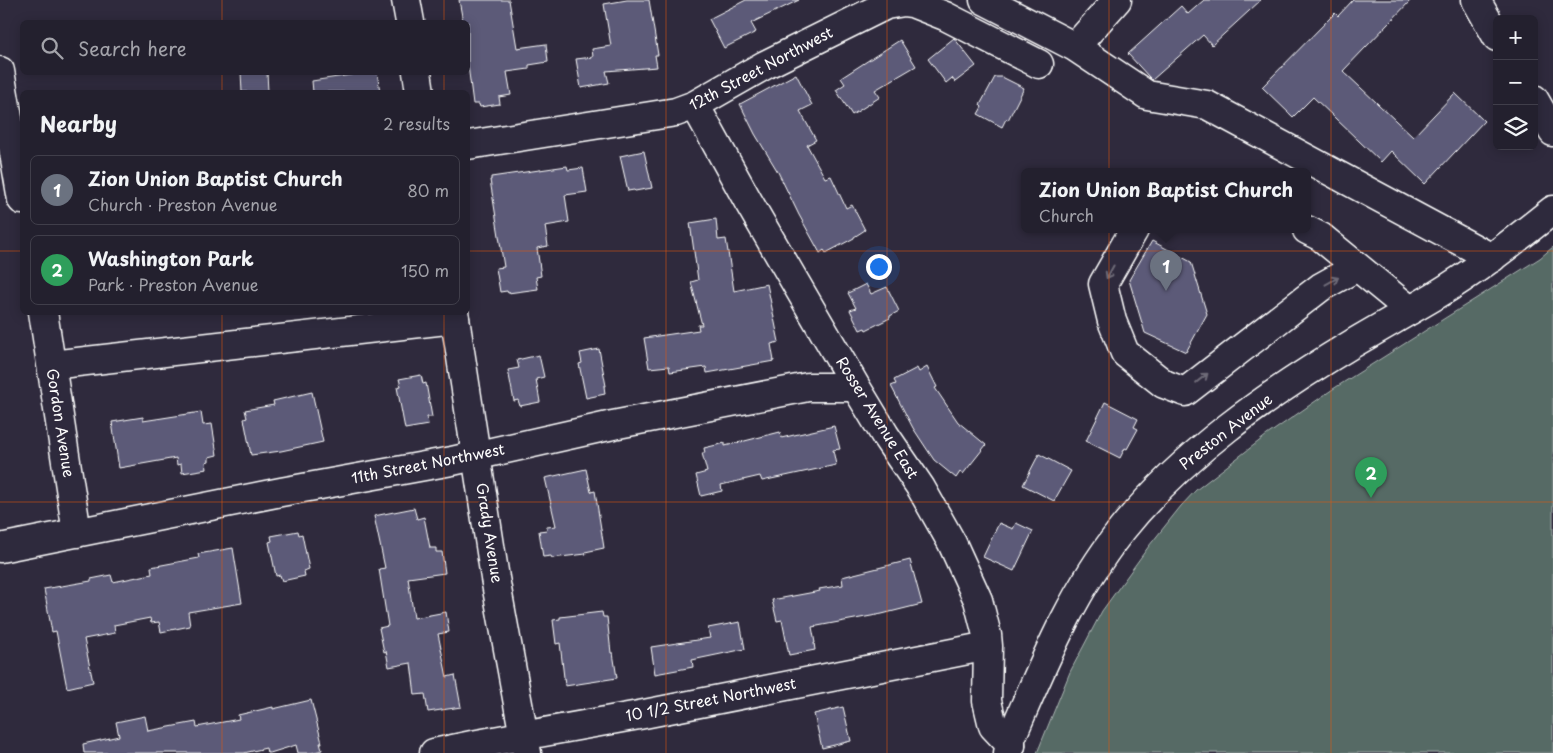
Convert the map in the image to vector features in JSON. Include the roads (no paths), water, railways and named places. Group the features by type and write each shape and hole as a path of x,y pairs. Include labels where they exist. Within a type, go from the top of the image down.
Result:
{"street":[{"path":"406,0 410,20"},
{"path":"984,0 1075,47 1148,95 1207,105 1492,258"},
{"path":"1075,47 1117,0"},
{"path":"1476,0 1493,29"},
{"name":"12th Street Northwest","path":"470,145 676,112 695,105 765,65 886,5 904,2 912,3 945,16 1038,64"},
{"path":"0,71 20,188"},
{"path":"417,75 420,90"},
{"name":"Rosser Avenue East","path":"695,105 748,201 856,387 885,436 921,488 952,543 978,600 988,646 987,701 993,726 1010,749"},
{"path":"1537,105 1553,132"},
{"path":"0,208 20,204"},
{"name":"Preston Avenue","path":"1010,749 1012,738 1059,629 1087,579 1120,532 1157,489 1199,450 1266,400 1350,345 1434,297 1492,258 1553,210"},
{"path":"1311,232 1321,237 1410,310"},
{"path":"1132,233 1103,284 1112,321 1124,353 1164,384 1185,392 1321,287 1357,267"},
{"name":"Gordon Avenue","path":"43,315 77,533"},
{"path":"51,365 455,316"},
{"name":"Grady Avenue","path":"455,316 495,578 525,744"},
{"name":"11th Street Northwest","path":"0,548 281,492 452,461 614,425 808,387 856,387"},
{"name":"10 1/2 Street Northwest","path":"434,753 525,744 639,715 988,646"}],"place":[{"name":"Zion Union Baptist Church","path":"1166,291"},
{"name":"Washington Park","path":"1371,498"}]}
